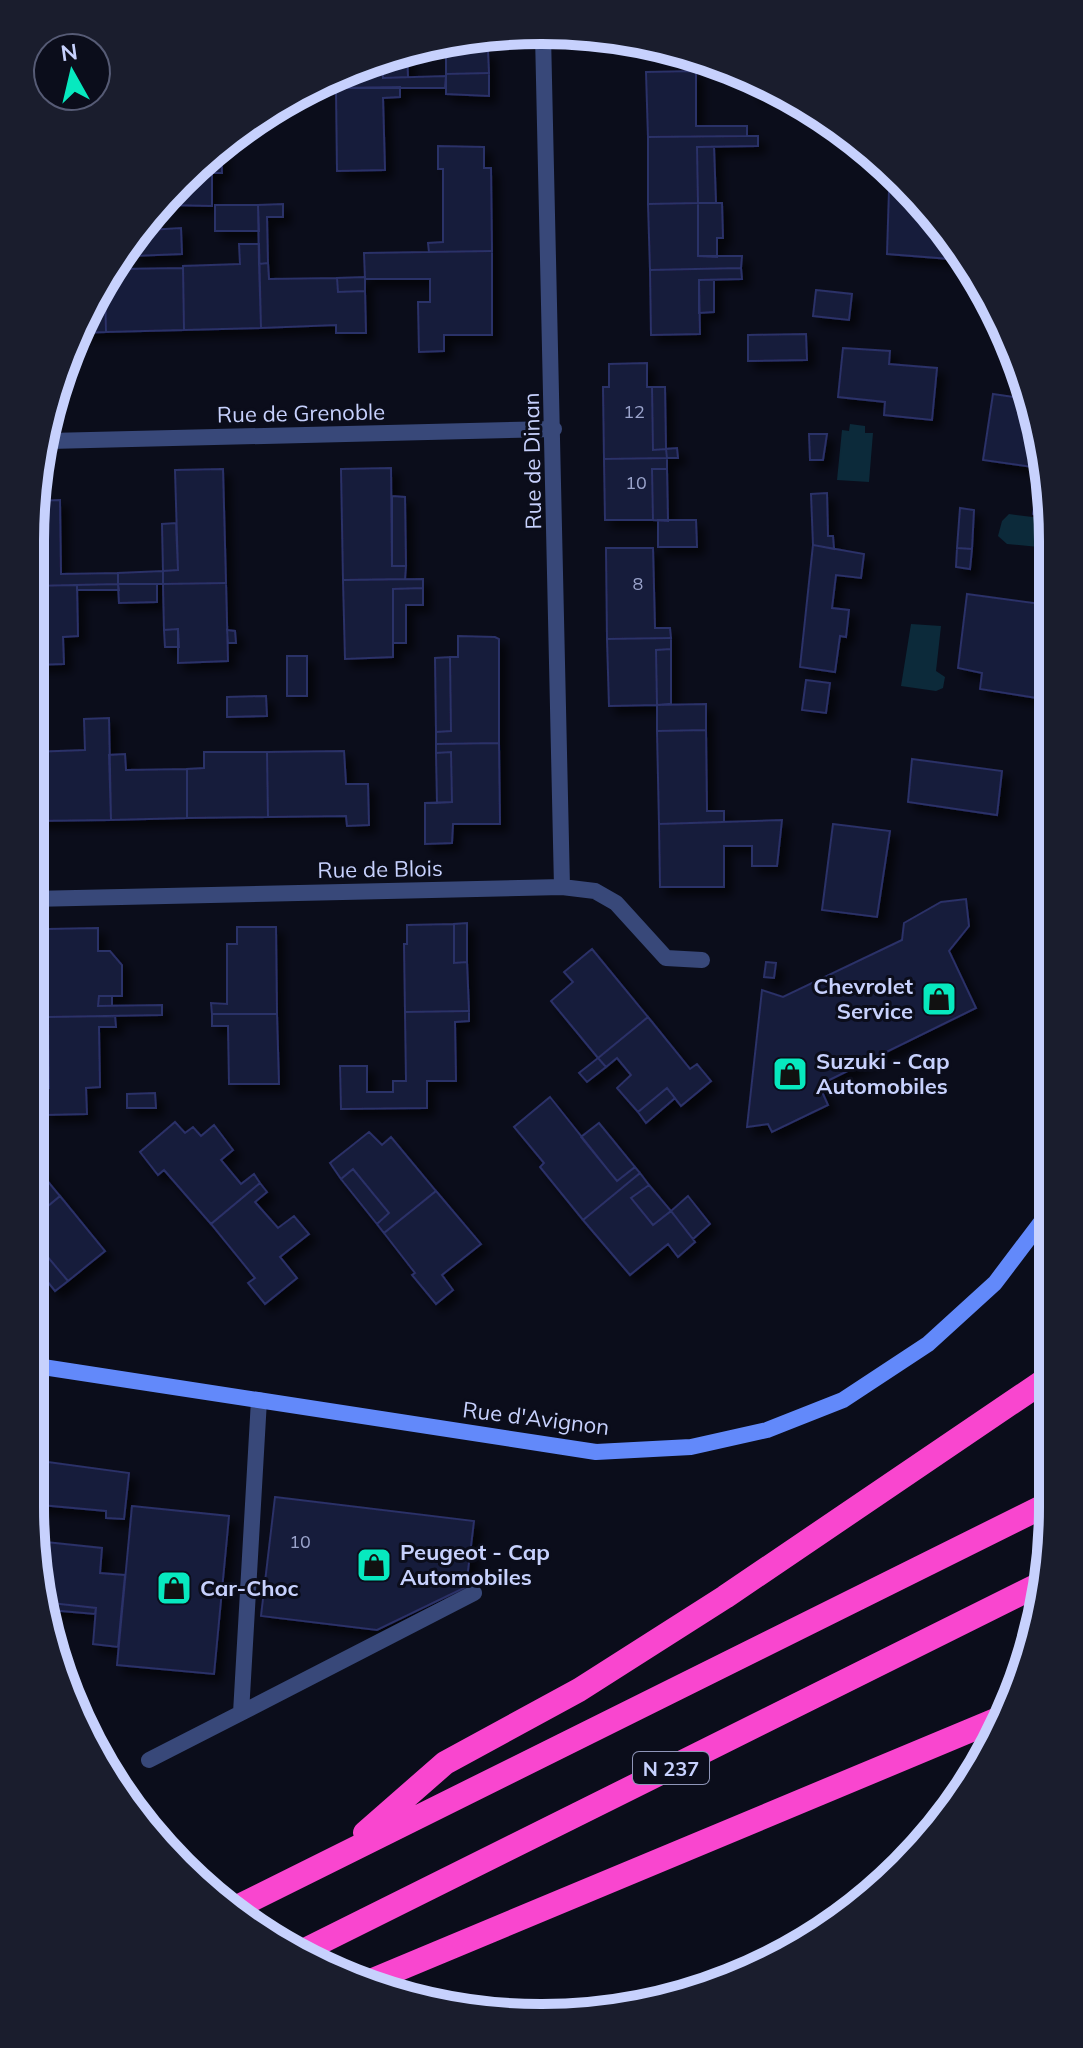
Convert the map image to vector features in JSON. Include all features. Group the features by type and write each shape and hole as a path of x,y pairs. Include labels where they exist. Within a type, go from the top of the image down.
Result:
{"highway":[{"path":"339,1855 445,1763 579,1690 659,1639 1039,1384"},
{"path":"243,1904 1039,1508"},
{"name":"N 237","path":"311,1947 1032,1588"},
{"path":"380,1977 990,1722"}],"street":[{"name":"Rue de Dinan","path":"543,44 562,887"},
{"name":"Rue de Grenoble","path":"55,441 554,429"},
{"name":"Rue de Blois","path":"44,899 562,887 595,891 616,903 666,958 702,960"},
{"name":"Rue d'Avignon","path":"44,1367 596,1452 691,1447 767,1430 843,1400 928,1344 995,1283 1039,1225"},
{"path":"241,1713 259,1400"},
{"path":"149,1760 474,1593"}],"water":[{"path":"850,424 865,426 865,433 873,433 869,482 837,480 842,430 849,431"},
{"path":"1009,514 1038,518 1039,547 1007,544 998,536 1002,521"},
{"path":"911,624 941,626 936,671 945,677 943,688 936,691 901,686"}],"building":[{"path":"488,51 489,73 446,74 446,54"},
{"path":"407,63 408,77 383,78 383,70"},
{"path":"383,70 383,78 446,76 445,88 337,88"},
{"path":"696,71 696,126 747,126 747,136 648,137 646,72"},
{"path":"489,73 489,96 446,94 446,74"},
{"path":"400,87 400,97 383,98 385,170 337,171 337,88"},
{"path":"758,136 758,146 697,147 698,203 648,204 648,137"},
{"path":"438,146 484,147 484,168 491,168 492,251 429,252 428,243 443,242 443,169 438,169"},
{"path":"697,147 714,147 716,203 698,203"},
{"path":"222,160 222,173 212,173 212,206 175,205"},
{"path":"889,190 893,190 916,213 951,259 887,254"},
{"path":"698,203 698,256 742,256 741,268 650,270 648,204"},
{"path":"698,203 722,203 723,238 717,238 717,257 698,256"},
{"path":"283,204 283,217 267,217 268,263 259,264 258,205"},
{"path":"215,205 258,205 259,231 215,231"},
{"path":"181,228 182,254 135,256 154,230"},
{"path":"239,244 259,244 261,328 184,330 183,266 240,264"},
{"path":"492,251 492,335 444,335 444,351 419,352 418,302 430,302 430,279 365,279 364,253"},
{"path":"268,263 269,279 337,278 338,292 365,291 366,333 336,333 336,325 261,328 259,264"},
{"path":"183,268 184,330 106,332 105,303 126,269"},
{"path":"741,268 742,279 699,280 700,334 651,335 650,270"},
{"path":"365,277 365,291 338,292 337,278"},
{"path":"699,280 714,280 714,312 699,313"},
{"path":"816,290 852,294 849,320 813,316"},
{"path":"105,303 106,332 90,333"},
{"path":"806,334 807,360 748,361 748,335"},
{"path":"843,348 890,351 889,364 937,368 932,420 884,415 885,402 838,397"},
{"path":"647,363 647,387 652,387 653,450 666,449 667,458 604,459 603,387 609,387 609,364"},
{"path":"652,387 665,387 666,449 653,450"},
{"path":"993,394 1018,398 1033,467 983,460"},
{"path":"809,434 827,434 823,460 810,460"},
{"path":"677,448 678,458 667,458 666,449"},
{"path":"667,458 667,469 652,469 653,520 605,520 604,459"},
{"path":"391,468 392,566 406,566 405,579 343,580 341,469"},
{"path":"223,469 226,583 163,584 163,571 178,570 175,470"},
{"path":"652,469 667,469 668,521 653,520"},
{"path":"1036,492 1038,515 1033,514"},
{"path":"827,493 828,536 833,536 834,549 813,545 811,494"},
{"path":"392,496 405,497 406,566 392,566"},
{"path":"60,500 61,574 118,573 118,584 44,586 46,501"},
{"path":"960,508 974,510 972,549 957,548"},
{"path":"658,520 696,520 697,547 658,547"},
{"path":"176,523 178,570 163,571 162,524"},
{"path":"813,545 864,554 861,578 836,575 832,608 849,610 846,637 840,636 835,672 800,667"},
{"path":"606,548 653,548 655,628 670,628 671,638 607,639"},
{"path":"957,548 972,549 970,569 956,567"},
{"path":"163,571 163,584 118,584 118,573"},
{"path":"423,579 423,588 393,589 393,657 345,659 343,580"},
{"path":"226,583 228,661 178,663 178,629 164,630 163,584"},
{"path":"118,584 119,590 77,590 77,585"},
{"path":"118,584 157,584 157,602 119,603"},
{"path":"77,585 78,636 63,637 64,664 44,665 44,586"},
{"path":"423,588 423,605 406,605 406,643 393,643 393,589"},
{"path":"967,594 1039,604 1037,698 980,689 982,673 958,668"},
{"path":"178,629 179,647 165,647 164,630"},
{"path":"227,630 235,631 236,643 228,643"},
{"path":"458,636 499,639 499,743 436,744 436,732 451,731 450,657 458,657"},
{"path":"671,638 671,649 656,650 657,705 609,706 607,639"},
{"path":"671,649 671,704 657,705 656,650"},
{"path":"287,656 307,656 307,696 287,696"},
{"path":"450,657 451,731 436,732 435,658"},
{"path":"806,680 830,683 826,713 802,710"},
{"path":"266,696 267,716 227,717 227,697"},
{"path":"706,704 706,730 657,731 657,705"},
{"path":"109,718 111,820 44,821 44,752 85,750 84,719"},
{"path":"706,730 707,811 724,811 724,822 659,824 657,731"},
{"path":"499,743 500,824 453,824 452,843 425,844 425,803 452,802 451,752 436,753 436,744"},
{"path":"344,751 346,784 368,784 369,825 347,826 346,816 268,817 267,752"},
{"path":"204,752 267,752 268,817 187,818 187,769 204,768"},
{"path":"451,752 452,802 437,803 436,753"},
{"path":"125,754 126,770 187,769 187,818 111,820 109,755"},
{"path":"912,759 1002,771 997,815 908,802"},
{"path":"782,820 777,866 752,866 752,846 724,846 724,887 660,887 659,824"},
{"path":"833,824 890,831 877,917 822,910"},
{"path":"966,899 969,926 949,951 976,1008 819,1085 828,1105 772,1132 768,1124 747,1127 762,990 783,997 902,940 904,923 941,902"},
{"path":"467,923 467,962 454,963 454,924"},
{"path":"454,924 454,963 467,962 469,1011 405,1012 404,944 407,944 407,925"},
{"path":"237,927 276,927 277,1014 212,1014 211,1003 227,1004 227,944 237,944"},
{"path":"98,928 98,951 110,951 122,965 122,996 99,996 98,1006 162,1005 162,1015 48,1017 48,929"},
{"path":"592,949 648,1017 598,1058 551,1001 573,982 564,972"},
{"path":"766,962 776,963 774,978 764,977"},
{"path":"99,996 112,996 112,1006 98,1006"},
{"path":"469,1011 469,1021 455,1022 456,1081 427,1081 427,1108 341,1109 340,1066 367,1066 367,1092 393,1092 393,1081 406,1081 405,1012"},
{"path":"212,1014 277,1014 279,1084 229,1084 228,1026 212,1026"},
{"path":"115,1016 116,1027 99,1027 100,1087 86,1088 87,1114 44,1115 45,1088 49,1088 48,1017"},
{"path":"648,1017 690,1069 697,1064 711,1081 681,1106 667,1088 638,1112 617,1088 631,1075 617,1058 606,1067 598,1058"},
{"path":"598,1058 606,1067 587,1082 579,1073"},
{"path":"667,1088 675,1098 646,1123 638,1112"},
{"path":"155,1093 156,1108 127,1108 127,1094"},
{"path":"550,1097 617,1181 635,1167 640,1173 583,1220 540,1167 544,1163 514,1127"},
{"path":"175,1122 185,1133 193,1127 201,1136 214,1125 233,1150 221,1160 241,1184 254,1174 260,1183 211,1224 164,1170 158,1175 140,1152"},
{"path":"599,1123 635,1167 617,1181 581,1137"},
{"path":"369,1132 382,1145 391,1137 436,1191 384,1233 377,1224 389,1213 353,1169 341,1179 330,1163"},
{"path":"353,1169 389,1213 377,1224 341,1179"},
{"path":"640,1173 649,1185 631,1198 653,1225 671,1211 695,1242 678,1257 668,1244 630,1275 583,1220"},
{"path":"44,1177 60,1196 44,1209"},
{"path":"260,1183 267,1192 255,1202 278,1228 294,1216 309,1234 280,1257 297,1278 265,1304 248,1283 255,1278 211,1224"},
{"path":"649,1185 671,1211 653,1225 631,1198"},
{"path":"436,1191 481,1244 442,1275 453,1290 436,1304 384,1233"},
{"path":"60,1196 105,1251 68,1281 44,1253 44,1209"},
{"path":"688,1196 710,1224 693,1239 671,1211"},
{"path":"44,1253 68,1281 55,1291 44,1277"},
{"path":"44,1461 129,1473 124,1519 106,1518 106,1511 44,1505"},
{"path":"275,1497 474,1521 466,1587 377,1630 261,1616"},
{"path":"132,1506 229,1516 214,1674 117,1665"},
{"path":"45,1542 102,1548 100,1573 125,1575 118,1647 93,1644 96,1608 54,1603"},
{"path":"54,1603 96,1608 95,1614 55,1610"}],"place":[{"name":"Chevrolet Service","path":"939,999"},
{"name":"Suzuki - Cap Automobiles","path":"790,1074"},
{"name":"Peugeot - Cap Automobiles","path":"374,1565"},
{"name":"Car-Choc","path":"174,1588"}]}
